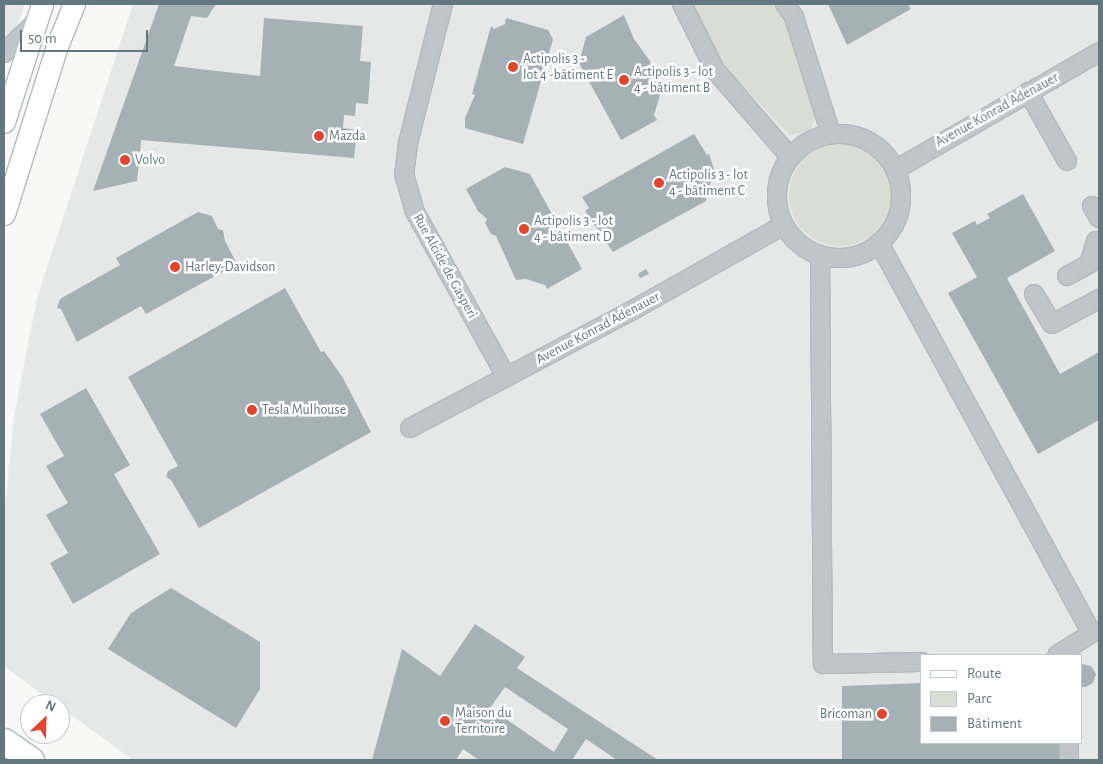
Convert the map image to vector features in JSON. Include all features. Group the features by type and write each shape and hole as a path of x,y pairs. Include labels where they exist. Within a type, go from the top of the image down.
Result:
{"highway":[{"path":"4,741 31,760"}],"main road":[{"path":"4,214 57,46 74,4"},
{"path":"4,122 39,13"}],"street":[{"name":"Rue Alcide de Gasperi","path":"443,4 408,143 404,174 414,210 506,377"},
{"path":"682,4 715,70 790,158"},
{"path":"785,4 794,17 831,134"},
{"path":"4,53 39,13"},
{"name":"Avenue Konrad Adenauer","path":"895,170 1099,52"},
{"path":"1028,92 1067,161"},
{"path":"831,134 850,135 869,142 885,154 895,170 901,189 900,209 892,228 879,243 854,255 840,258 820,255 799,243 784,225 778,208 777,190 781,173 790,158 801,146 831,134"},
{"name":"Avenue Konrad Adenauer","path":"410,428 633,310 784,225"},
{"path":"1067,276 1089,264 1098,239"},
{"path":"879,243 1092,633 1059,654"},
{"path":"820,255 823,664 920,662"},
{"path":"1034,294 1052,324 1099,299"},
{"path":"1069,744 1069,760"}],"shaded area":[{"path":"4,4 25,4 4,64"},
{"path":"133,4 1099,4 1099,760 133,760 70,714 70,694 42,694 4,666 4,516 14,417 37,298"}],"green space":[{"path":"693,4 776,4 787,22 817,114 810,130 790,135 733,76 717,54"},
{"path":"840,144 859,148 876,159 887,176 891,195 887,214 876,231 859,242 840,246 821,242 804,231 793,214 789,195 793,176 804,159 821,148"}],"building":[{"path":"159,4 216,4 207,18 191,16 174,66 260,76 264,18 363,26 360,61 371,62 368,104 356,103 355,116 344,115 343,128 357,130 354,158 141,140 140,156 144,158 139,163 137,181 93,191"},
{"path":"828,4 908,4 911,9 847,45"},
{"name":"Actipolis 3 - lot 4 - bâtiment B","path":"624,15 634,39 650,61 651,71 654,69 665,89 660,95 654,115 657,120 621,140 579,63 586,37"},
{"name":"Actipolis 3 - lot 4 -bâtiment E","path":"506,18 548,30 553,39 523,144 465,128 465,118 475,95 472,94 491,26 494,29 505,24"},
{"name":"Actipolis 3 - lot 4 - bâtiment C","path":"694,134 707,155 709,154 714,169 706,201 613,252 585,211 589,208 582,197"},
{"name":"Actipolis 3 - lot 4 - bâtiment D","path":"505,167 530,174 582,269 547,289 545,285 526,279 516,280 496,236 491,234 485,223 487,219 478,211 466,189"},
{"path":"1023,194 1055,251 1007,278 1060,374 1099,352 1099,420 1038,454 948,293 977,277 952,233 975,221 977,225 990,218 987,214"},
{"path":"198,212 212,216 218,229 223,230 225,241 237,264 146,314 141,306 77,342 61,309 57,308 60,299 120,265 116,258"},
{"path":"646,269 649,274 640,278 638,274"},
{"name":"Tesla Mulhouse","path":"285,288 321,352 324,351 343,378 371,432 199,528 171,480 166,477 168,471 178,466 128,377"},
{"path":"86,388 130,465 114,474 160,554 73,604 50,563 68,553 46,515 68,503 46,466 64,456 40,414"},
{"path":"171,588 260,642 260,689 236,728 108,649 131,613"},
{"path":"475,624 525,657 517,668 658,760 617,760 586,739 572,760 479,760 463,749 456,760 372,760 402,649 440,676","holes":["505,687 568,729 554,752 490,708"]},
{"path":"1083,664 1091,666 1096,674 1093,683 1083,687"},
{"name":"Bricoman","path":"920,683 920,744 1059,744 1059,760 842,760 842,686"}],"place":[{"name":"Actipolis 3 - lot 4 -bâtiment E","path":"513,67"},
{"name":"Actipolis 3 - lot 4 - bâtiment B","path":"624,80"},
{"name":"Mazda","path":"319,136"},
{"name":"Volvo","path":"125,160"},
{"name":"Actipolis 3 - lot 4 - bâtiment C","path":"659,183"},
{"name":"Actipolis 3 - lot 4 - bâtiment D","path":"524,229"},
{"name":"Harley-Davidson","path":"175,267"},
{"name":"Tesla Mulhouse","path":"252,410"},
{"name":"Bricoman","path":"882,714"},
{"name":"Maison du Territoire","path":"445,721"}]}
